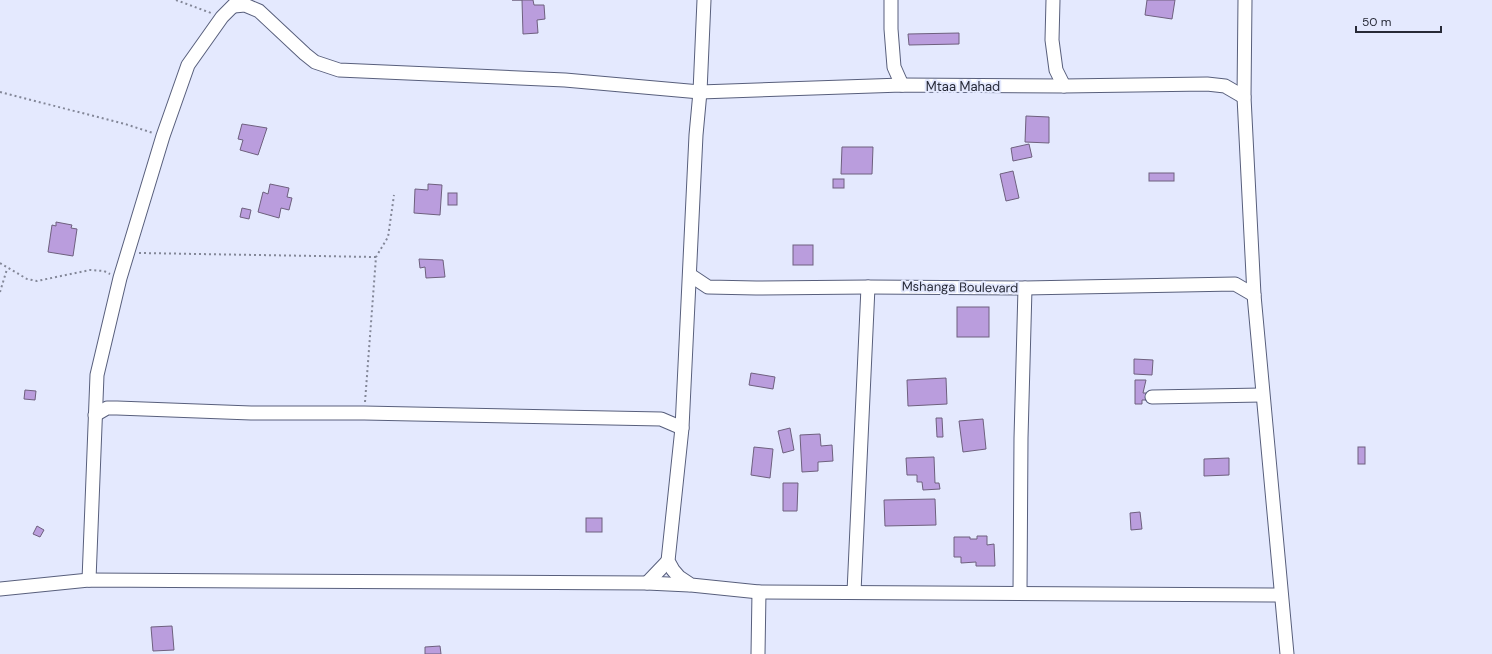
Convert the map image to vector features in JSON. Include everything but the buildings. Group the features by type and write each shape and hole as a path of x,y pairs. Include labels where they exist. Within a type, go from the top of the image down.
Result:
{"street":[{"path":"691,585 679,577 668,561 682,428 704,0"},
{"path":"891,0 891,29 894,67 902,85"},
{"path":"1053,0 1052,40 1056,70 1064,86"},
{"path":"1245,0 1244,97 1254,295 1286,654"},
{"path":"89,580 97,375 120,278 163,136 188,66 222,17 237,3"},
{"name":"Mtaa Mahad","path":"237,3 259,11 315,62 339,70 565,80 700,92 902,85 1064,86 1207,84 1225,86 1244,97"},
{"path":"1225,86 1244,67"},
{"path":"1253,262 1235,284 1254,295"},
{"path":"688,303 708,287 690,275"},
{"name":"Mshanga Boulevard","path":"708,287 756,288 868,286 1025,288 1235,284"},
{"path":"854,592 868,286"},
{"path":"1020,593 1021,438 1025,288"},
{"path":"1152,397 1262,395"},
{"path":"95,415 107,408 117,408 250,413 364,413 661,419 682,428"},
{"path":"647,583 668,561"},
{"path":"0,589 89,580 647,583 691,585 759,592 1280,595"},
{"path":"758,654 759,592"}],"path":[{"path":"176,0 222,17"},
{"path":"0,92 125,124 163,136"},
{"path":"364,413 376,257 388,237 394,195"},
{"path":"128,253 376,257"},
{"path":"0,264 27,280 37,281 90,270 104,271 120,278"},
{"path":"0,292 7,269"}]}
